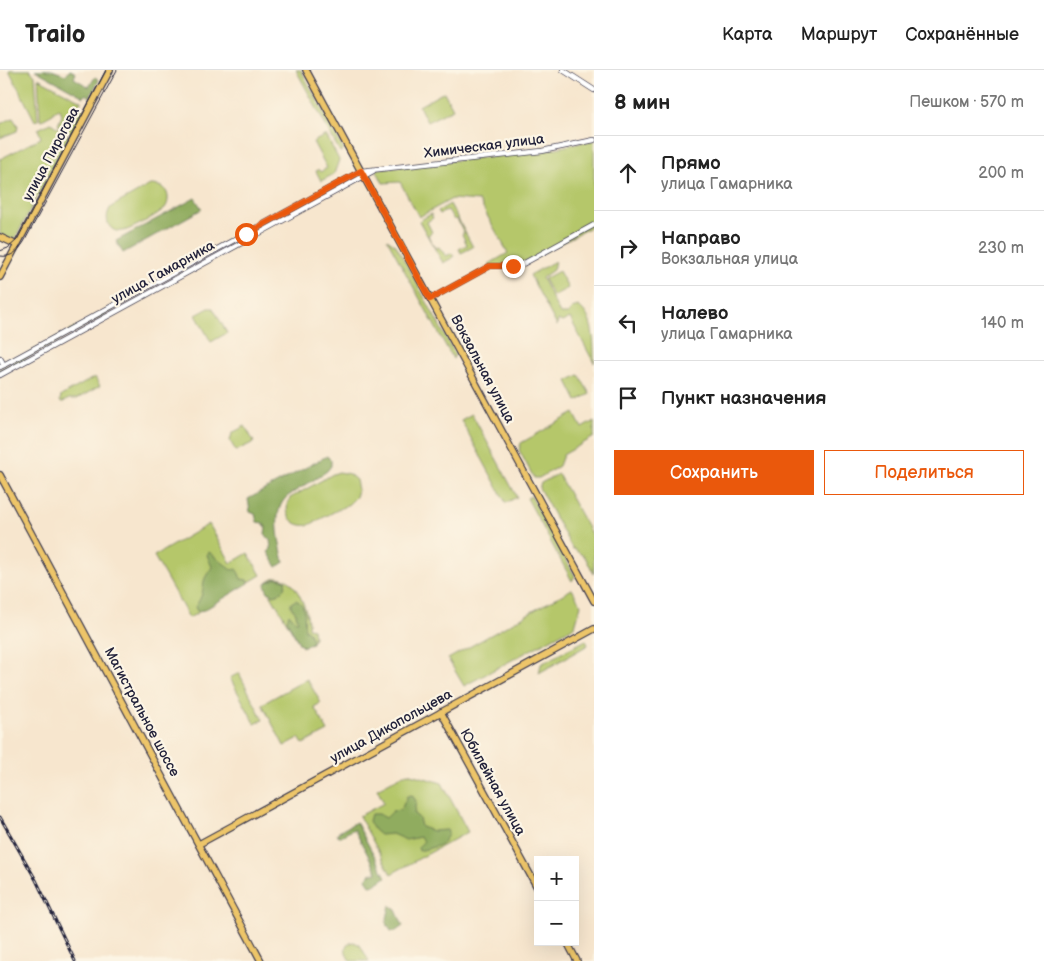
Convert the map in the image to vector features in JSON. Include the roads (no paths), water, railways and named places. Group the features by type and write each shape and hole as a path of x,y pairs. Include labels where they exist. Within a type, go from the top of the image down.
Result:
{"main road":[{"name":"улица Пирогова","path":"0,277 110,70"},
{"name":"Вокзальная улица","path":"306,70 594,601"},
{"path":"0,237 17,245"},
{"name":"Магистральное шоссе","path":"0,475 261,961"},
{"name":"улица Дикопольцева","path":"199,844 594,629"},
{"name":"Юбилейная улица","path":"441,712 534,882"},
{"path":"569,946 577,961"}],"street":[{"path":"563,70 594,90"},
{"name":"Химическая улица","path":"362,174 376,169 542,151 594,140"},
{"name":"улица Гамарника","path":"2,366 362,174"},
{"name":"улица Гамарника","path":"0,375 362,174"},
{"path":"430,299 490,266 519,266 594,225"},
{"path":"0,358 2,366"}],"tram line":[{"path":"0,251 8,248 17,240 106,70"},
{"path":"0,256 8,256 14,253 24,242 117,70"}],"railway":[{"path":"0,817 36,880 75,961"}]}
